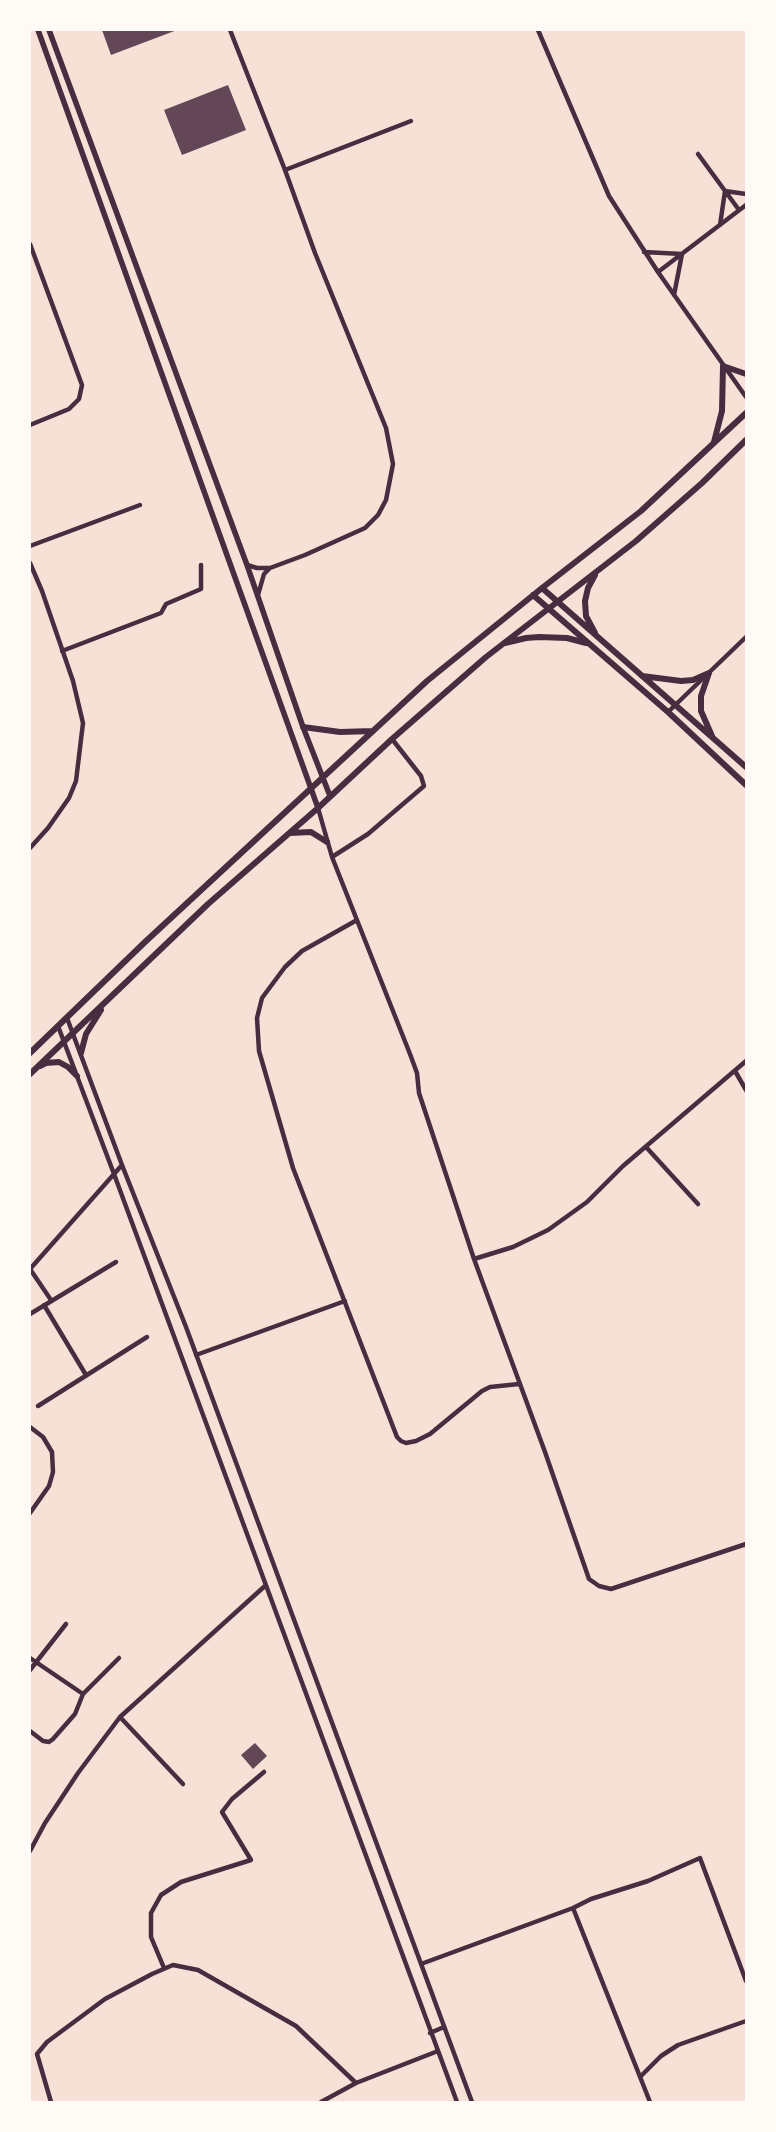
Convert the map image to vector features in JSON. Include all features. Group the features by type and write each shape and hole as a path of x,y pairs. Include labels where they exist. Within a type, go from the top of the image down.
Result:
{"main road":[{"path":"714,443 722,411 723,366 746,374"},
{"path":"30,1053 145,942 449,662 640,511 746,413"},
{"path":"32,1072 208,904 318,808 392,739 502,644 598,571 669,513 746,440"},
{"path":"596,637 586,616 585,602 588,588 598,571"},
{"path":"542,588 746,767"},
{"path":"533,595 668,712 746,785"},
{"path":"502,644 539,637 567,638 590,644"},
{"path":"642,676 681,681 693,680 709,674"},
{"path":"709,674 701,696 701,710 713,739"},
{"path":"303,727 340,732 373,731"},
{"path":"288,833 312,832 327,842"},
{"path":"81,1053 86,1034 110,996"},
{"path":"32,1072 46,1063 59,1062 68,1066 77,1076"}],"street":[{"path":"34,30 40,37"},
{"path":"38,30 318,808 332,857 410,1054 420,1093 474,1259 589,1579 599,1586 611,1589 746,1544"},
{"path":"49,30 247,565 303,727 330,796"},
{"path":"53,39 54,30"},
{"path":"230,30 285,170 315,254 386,428 393,464 386,500 378,514 365,528 305,555 270,568 257,568 247,565"},
{"path":"538,30 609,196 644,252 746,397"},
{"path":"285,170 411,121"},
{"path":"698,154 739,210"},
{"path":"725,191 746,194"},
{"path":"720,225 725,191"},
{"path":"658,272 746,204"},
{"path":"30,244 32,254 82,386 79,399 69,409 30,425"},
{"path":"644,252 682,254"},
{"path":"674,295 682,254"},
{"path":"30,546 140,505"},
{"path":"30,563 42,591 62,651 83,723 76,781 69,798 48,828 30,848"},
{"path":"62,651 161,613 166,604 202,589 201,565"},
{"path":"258,596 264,574 270,568"},
{"path":"668,712 746,637"},
{"path":"332,857 368,834 424,786 421,776 392,739"},
{"path":"357,920 302,951 286,967 262,998 257,1018 260,1051 293,1168 397,1437 401,1441 406,1443 416,1441 430,1434 482,1391 519,1384"},
{"path":"67,1018 196,1355 472,2102"},
{"path":"58,1026 457,2102"},
{"path":"474,1259 513,1247 548,1230 587,1202 623,1166 746,1061"},
{"path":"735,1071 746,1090"},
{"path":"646,1147 698,1204"},
{"path":"51,1300 30,1269 122,1165"},
{"path":"30,1314 116,1262"},
{"path":"196,1355 345,1301"},
{"path":"44,1305 86,1375"},
{"path":"38,1406 147,1337"},
{"path":"30,1428 43,1437 52,1452 53,1472 48,1486 30,1513"},
{"path":"30,1851 45,1823 120,1717 266,1585"},
{"path":"30,1670 66,1624"},
{"path":"30,1658 83,1694"},
{"path":"30,1732 43,1741 48,1742 53,1739 74,1714 83,1694 119,1658"},
{"path":"120,1717 182,1784"},
{"path":"164,1968 150,1937 151,1913 161,1895 181,1882 251,1860 222,1812 232,1799 264,1772"},
{"path":"421,1964 573,1908 591,1899 648,1881 700,1858 746,1982"},
{"path":"573,1908 650,2102"},
{"path":"51,2102 37,2054 63,2028 105,1999 172,1965 198,1970 296,2026 356,2083"},
{"path":"640,2076 661,2056 678,2045 746,2021"},
{"path":"430,2033 444,2027"},
{"path":"321,2102 356,2083 438,2051"}],"building":[{"path":"102,30 177,30 111,55"},
{"path":"228,85 246,130 182,155 164,110"},
{"path":"255,1743 267,1756 253,1769 241,1755"}]}
